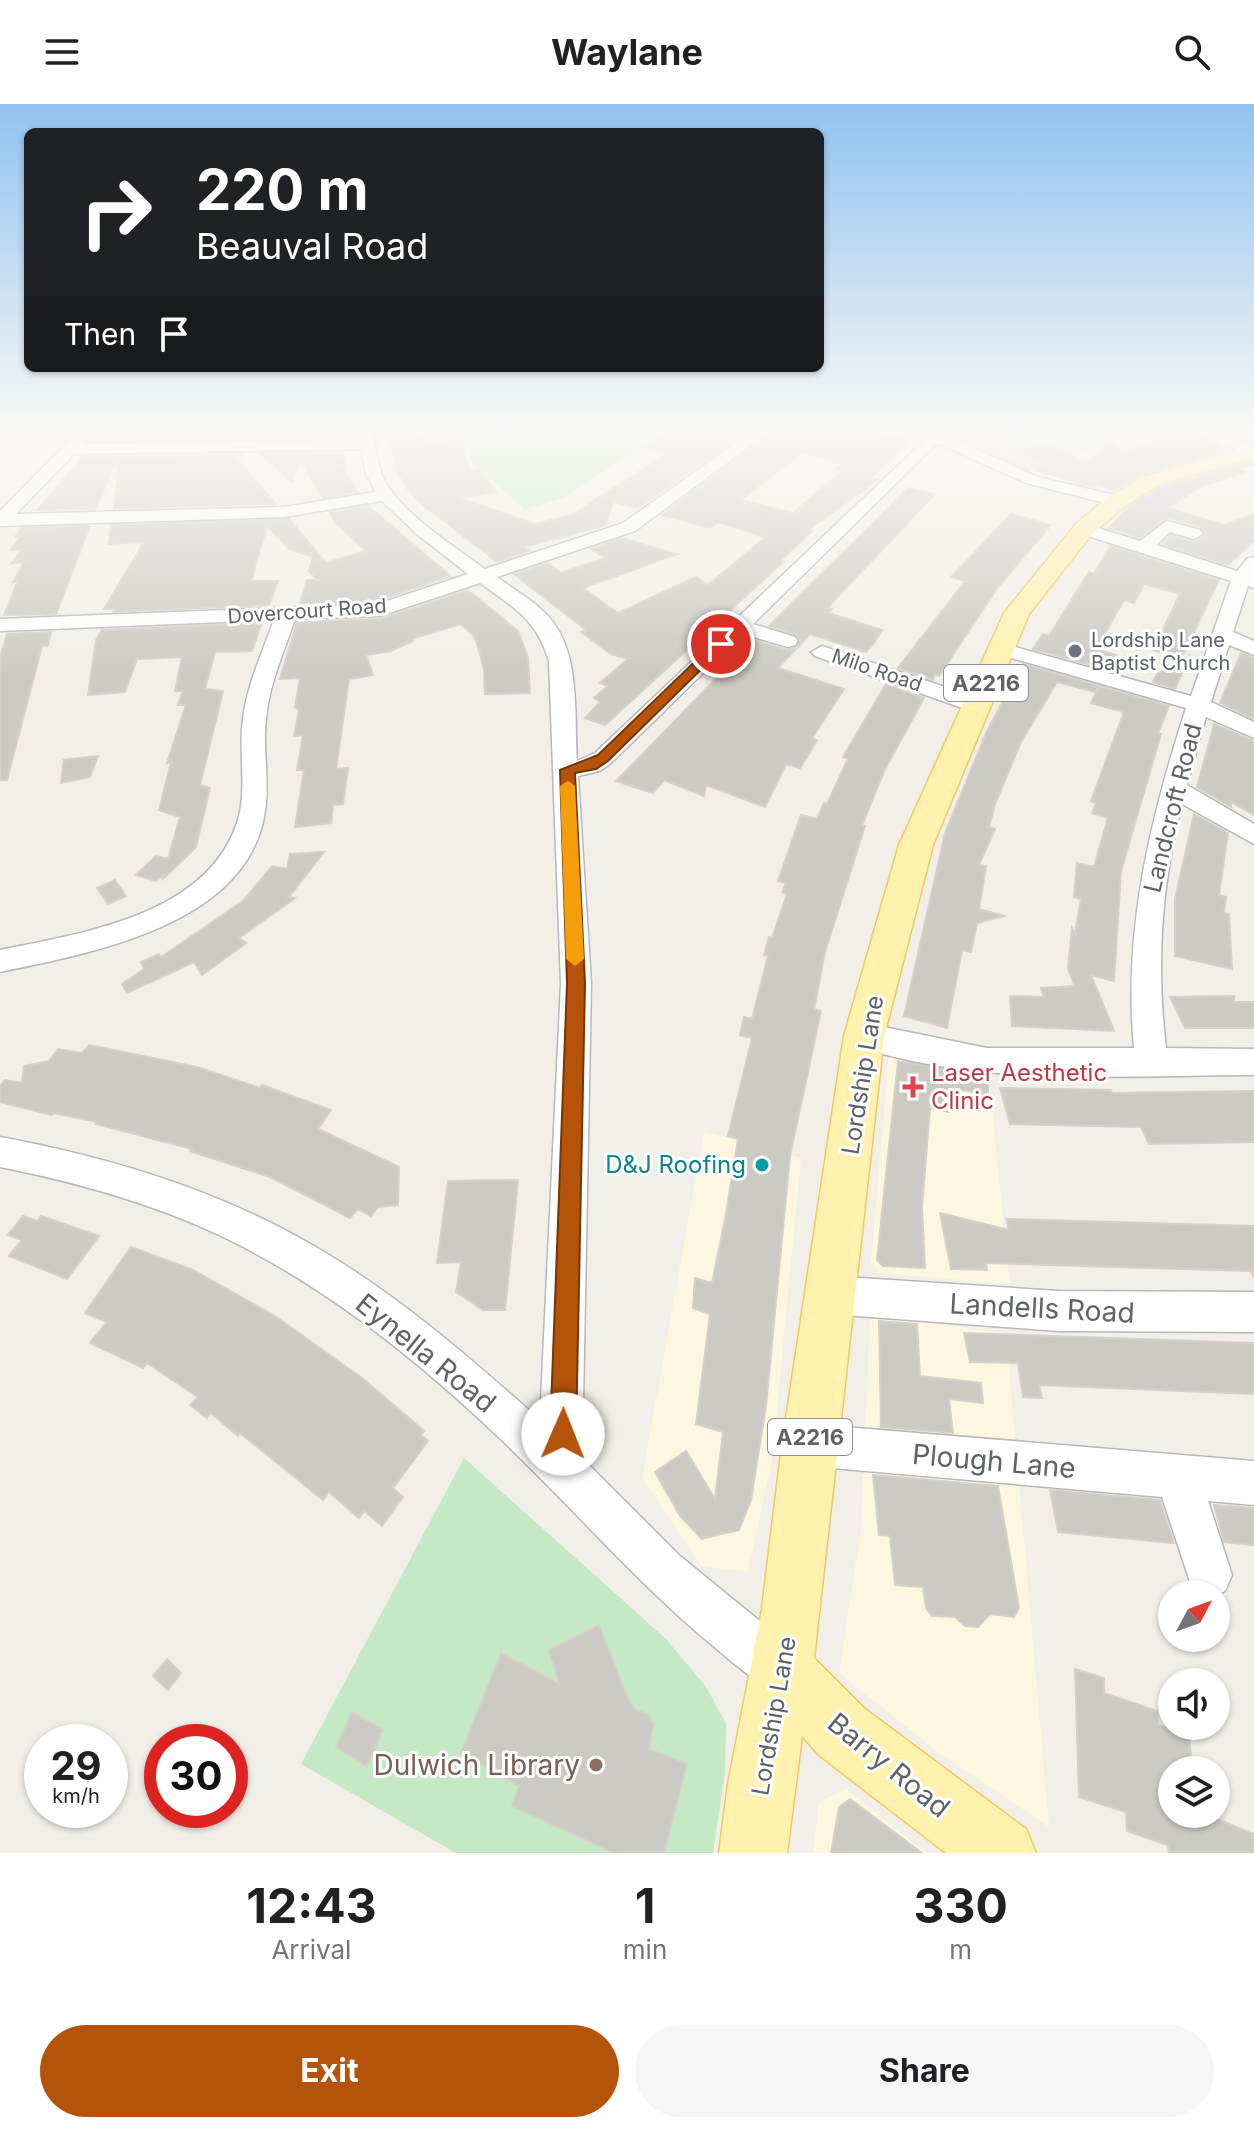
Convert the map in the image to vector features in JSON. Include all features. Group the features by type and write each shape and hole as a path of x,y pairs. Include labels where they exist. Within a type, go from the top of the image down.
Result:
{"main road":[{"name":"Lordship Lane","path":"753,1853 792,1609 809,1445 864,1036 916,845 1017,613 1084,529 1103,513"},
{"name":"Barry Road","path":"782,1670 842,1732 1002,1853"}],"street":[{"path":"0,521 264,513"},
{"path":"404,513 537,616 554,641 561,670 576,983 560,1467"},
{"name":"Dovercourt Road","path":"0,625 380,610 636,524 652,513"},
{"path":"567,770 591,766 603,758 857,513"},
{"path":"1143,547 1167,526 1194,534"},
{"path":"1084,529 1250,574"},
{"name":"Landcroft Road","path":"1152,1064 1145,1025 1149,890 1173,788 1199,705 1223,635 1250,574"},
{"path":"0,961 86,943 142,924 179,906 220,874 239,848 250,825 255,710 286,615"},
{"path":"739,626 788,641"},
{"path":"1223,635 1254,649"},
{"path":"1001,649 1199,705 1254,731"},
{"name":"Milo Road","path":"822,652 976,705"},
{"path":"1173,788 1254,835"},
{"path":"864,1036 987,1061 1254,1062"},
{"name":"Eynella Road","path":"0,1152 102,1177 166,1197 298,1257 367,1303 422,1347 560,1467 645,1555 704,1610 782,1670"},
{"name":"Landells Road","path":"830,1295 1058,1311 1254,1312"},
{"name":"Plough Lane","path":"809,1445 1254,1483"},
{"path":"1178,1477 1209,1575"}],"shaded area":[{"path":"890,1042 987,1061 1010,1284 880,1273 871,1263"},
{"path":"704,1132 801,1158 772,1461 748,1572 702,1566 642,1478"},
{"path":"870,1314 1006,1334 1049,1827 937,1751 839,1673 861,1529"},
{"path":"846,1789 926,1853 813,1853 819,1802"}],"green space":[{"path":"464,1458 666,1639 706,1687 726,1723 725,1772 713,1853 456,1853 301,1764"}],"building":[{"path":"330,513 376,513 451,576 377,601 300,604 307,580 318,580 309,571 313,557 289,549 267,526 251,581 278,581 269,605 113,612 115,609 104,609 144,542 109,544 111,525 289,519 326,563 366,551 335,522"},
{"path":"433,513 502,513 535,524 576,513 610,513 606,525 524,547 530,551 497,562"},
{"path":"832,513 808,530 812,531 780,561 783,562 605,725 585,718 600,702 594,698 608,686 600,683 628,659 611,654 581,632 586,630 514,574 548,563 561,573 605,558 591,549 622,538 677,554 583,588 618,613 696,577 708,585 766,537 718,522 710,528 662,515"},
{"path":"883,513 917,513 827,608 832,609 828,613 882,630 866,652 810,634 778,668 844,689 812,738 817,740 800,768 786,764 765,807 706,785 704,796 664,780 653,793 616,781 754,640 787,650 797,647 801,641 797,635 769,626"},
{"path":"1123,513 1182,513 1224,525 1254,514 1254,541 1228,565 1162,544 1171,535 1195,542 1206,535 1201,527 1168,518 1139,538 1109,528"},
{"path":"1011,514 1051,525 998,587 939,676 935,674 933,680 898,668 965,581 951,577"},
{"path":"90,526 56,614 4,615 18,581 13,582 24,562 12,563 22,549 10,550 20,537 15,537 22,528"},
{"path":"1110,546 1219,580 1181,659 1153,650 1180,594 1144,584 1134,603 1124,600 1096,649 1116,655 1108,670 1033,649 1043,634 1049,636 1089,572 1094,574"},
{"path":"468,590 518,631 528,657 530,693 485,694 484,669 478,647 474,636 461,624 411,639 413,641 391,651 366,655 373,675 349,679 336,769 348,768 343,804 333,805 331,823 295,827 304,770 297,770 303,735 294,736 300,678 280,679 297,622 380,619"},
{"path":"262,623 252,651 215,652 205,689 223,691 200,785 210,788 196,847 162,880 164,874 156,881 136,875 156,856 168,859 180,817 159,810 171,762 167,763 186,705 178,705 183,691 175,691 182,657 137,659 125,692 88,695 96,640 102,630"},
{"path":"51,632 48,645 42,646 7,780 0,780 0,657 7,634"},
{"path":"1241,653 1254,658 1254,719 1220,703"},
{"path":"1189,656 1175,689 1153,682 1157,674"},
{"path":"1023,664 1099,686 1096,692 1057,682 1021,742 995,804 989,827 995,829 979,865 986,866 979,909 1004,916 977,923 971,952 962,950 947,1028 904,1016 945,833 987,731"},
{"path":"886,684 924,698 885,769 862,825 865,826 825,952 814,1009 821,1011 790,1156 766,1406 751,1500 739,1530 702,1539 680,1516 655,1472 686,1451 715,1499 723,1432 696,1424 710,1314 693,1308 695,1278 712,1283 726,1214 738,1139 728,1136 752,1038 740,1035 744,1017 752,1019 768,956 764,955 769,937 772,938 787,894 782,892 786,883 778,881 801,815 817,819 824,803 827,804 848,759 843,757"},
{"path":"1099,686 1169,706 1158,733 1161,734 1121,871 1114,981 1091,975 1114,1031 1012,1026 1010,996 1044,997 1041,988 1075,986 1068,969 1072,928 1075,934 1081,899 1074,897 1077,863 1094,867 1108,818 1092,813 1096,803 1091,801 1124,712 1091,703"},
{"path":"1214,724 1254,741 1254,815 1231,802 1231,807 1197,787"},
{"path":"98,756 90,777 61,783 64,760"},
{"path":"1194,814 1228,833 1219,895 1226,897 1224,913 1229,914 1232,969 1175,956 1175,899"},
{"path":"324,852 289,897 295,898 239,938 246,943 202,975 194,962 127,993 122,984 144,969 141,962 159,954 161,957 243,901 272,866 287,869 290,854"},
{"path":"115,880 126,896 108,904 97,888"},
{"path":"1234,996 1234,1002 1254,1002 1254,1028 1185,1028 1170,997"},
{"path":"89,1045 197,1067 260,1088 262,1085 331,1110 318,1129 399,1167 398,1205 378,1207 371,1216 358,1209 350,1218 270,1177 190,1151 192,1149 96,1124 98,1122 0,1102 0,1086 5,1080 22,1083 24,1066 49,1061 58,1049 82,1053"},
{"path":"898,1061 988,1076 988,1096 951,1087 949,1112 930,1108 922,1207 925,1268 883,1266 877,1260"},
{"path":"1000,1088 1111,1090 1112,1093 1254,1091 1254,1142 1149,1144 1141,1127 1010,1124"},
{"path":"518,1180 505,1310 483,1310 456,1292 461,1262 437,1263 448,1181"},
{"path":"940,1213 1009,1230 1006,1219 1254,1226 1254,1278 1251,1271 986,1263 987,1270 951,1269"},
{"path":"23,1216 37,1221 41,1216 99,1236 67,1279 9,1256 22,1240 8,1235"},
{"path":"131,1247 193,1270 275,1316 362,1378 424,1431 421,1435 428,1441 393,1488 403,1497 382,1526 364,1511 359,1518 329,1492 323,1500 240,1433 238,1436 211,1413 207,1418 190,1405 198,1397 147,1363 143,1368 90,1343 107,1322 85,1313"},
{"path":"879,1321 917,1324 920,1376 981,1383 983,1403 949,1399 953,1433 881,1427"},
{"path":"964,1333 1254,1343 1254,1394 1039,1385 1042,1398 1023,1397 1018,1363 970,1362"},
{"path":"873,1475 998,1486 1019,1608 1014,1617 990,1614 978,1627 965,1626 955,1617 932,1616 926,1608 923,1587 895,1585 890,1536 879,1535"},
{"path":"1050,1490 1160,1500 1174,1543 1058,1532"},
{"path":"1214,1505 1254,1508 1254,1545 1224,1542"},
{"path":"599,1625 626,1694 635,1710 648,1714 653,1724 649,1749 687,1764 664,1853 614,1853 512,1806 519,1786 461,1753 501,1653 559,1684 549,1650"},
{"path":"167,1659 181,1673 168,1690 153,1676"},
{"path":"1075,1669 1104,1678 1104,1693 1157,1711 1158,1740 1189,1740 1191,1756 1158,1756 1158,1828 1230,1828 1230,1824 1254,1834 1254,1853 1169,1853 1168,1845 1127,1831 1126,1812 1079,1797"},
{"path":"352,1712 383,1730 367,1766 336,1747"},
{"path":"850,1799 922,1853 831,1853 839,1807"}],"slow traffic":[{"path":"568,786 575,959"}],"place":[{"name":"Lordship Lane Baptist Church","path":"1075,651"},
{"name":"Laser Aesthetic Clinic","path":"913,1087"},
{"name":"D&J Roofing","path":"762,1165"},
{"name":"Dulwich Library","path":"596,1765"}],"route":[{"path":"563,1434 576,983 567,770 591,766 603,758 721,644"}]}
